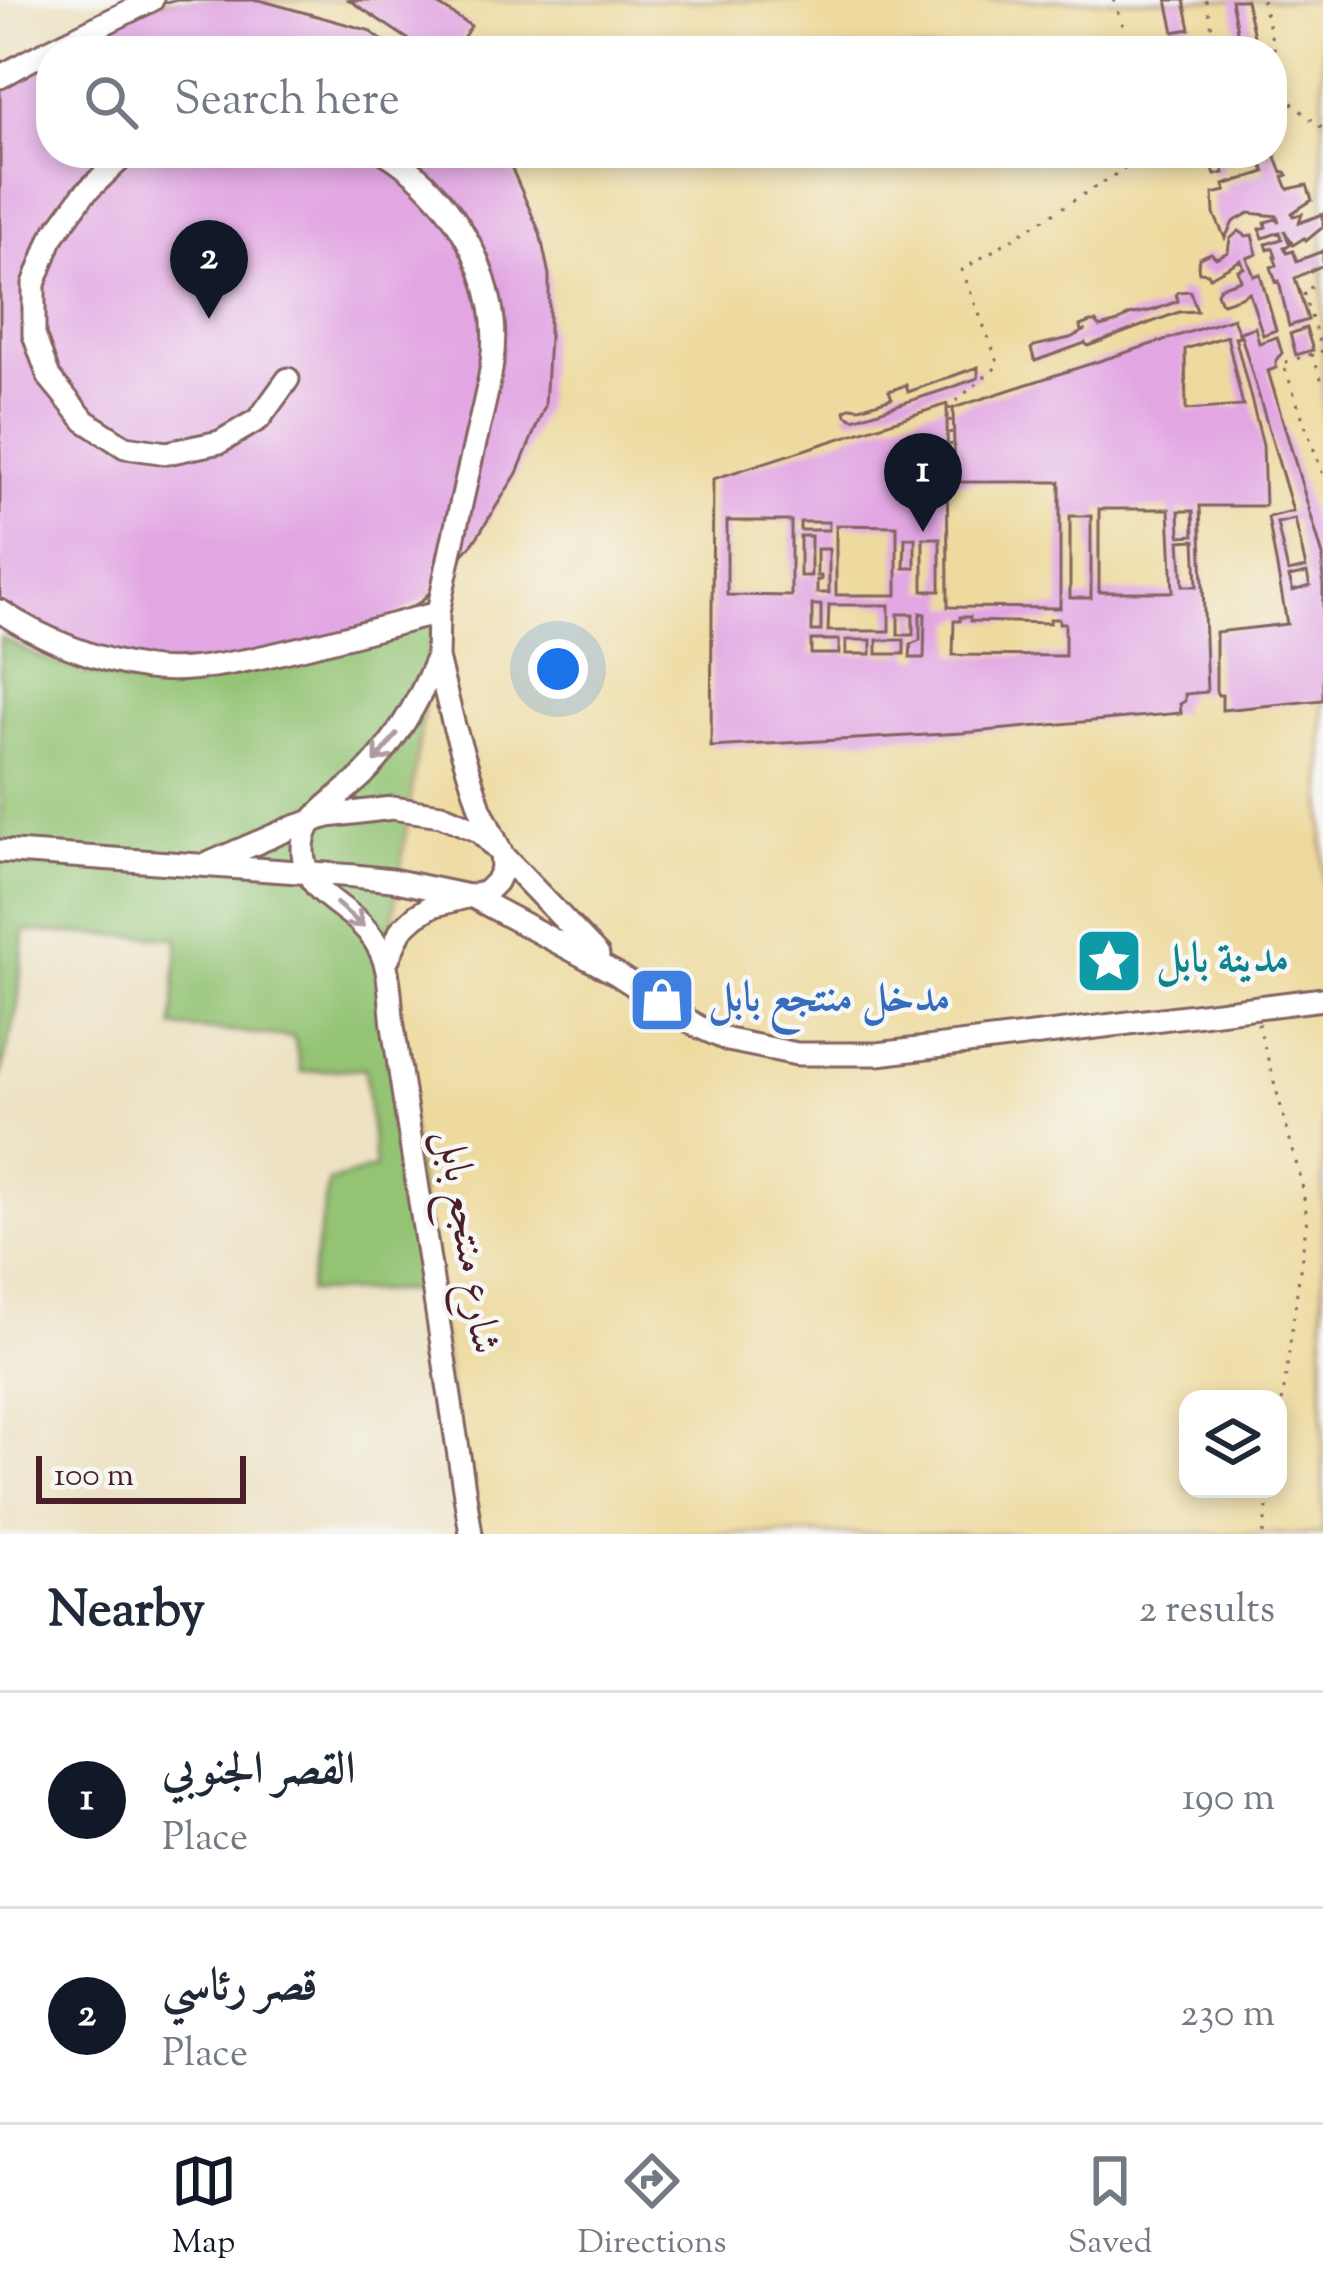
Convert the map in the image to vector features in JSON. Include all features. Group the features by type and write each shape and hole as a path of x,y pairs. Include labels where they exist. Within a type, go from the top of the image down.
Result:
{"street":[{"path":"78,36 152,0"},
{"path":"0,77 36,57"},
{"path":"111,168 82,195 51,239 34,284 34,334 49,377 85,421 125,447 167,453 220,442 259,419 288,379"},
{"path":"387,962 401,930 416,916 432,906 486,892 502,869 501,852 467,770 437,658 438,613 492,366 492,309 475,254 446,204 410,168"},
{"path":"0,611 19,624 91,654 148,668 203,668 438,613"},
{"path":"387,962 370,933 317,887 308,873 303,849 312,820 389,746 437,658"},
{"path":"200,866 312,820 366,810 414,809 460,821 478,831 615,973"},
{"path":"0,851 392,880 473,896 615,973 712,1034 766,1049 820,1055 896,1052 1323,999"},
{"name":"شارع منتجع بابل","path":"387,962 471,1534"}],"path":[{"path":"1114,0 1127,36"},
{"path":"1206,0 1213,36"},
{"path":"1262,0 1271,36"},
{"path":"1287,99 1323,129"},
{"path":"951,482 950,406 999,365 962,270 1126,168"},
{"path":"1323,282 1303,291 1322,351 1283,363 1323,476"},
{"path":"1312,354 1323,385"},
{"path":"1254,1009 1307,1218 1284,1390"},
{"path":"1263,1534 1269,1498"}],"green space":[{"path":"481,589 1296,1004 1323,1534 1196,1498 1287,1498 1287,1390 1179,1390 1179,1493 462,1290 308,1292 329,1182 375,1168 365,1068 301,1072 294,1037 173,1027 178,938 24,931 18,1005 0,1078 0,637 89,674 143,684 197,684 366,639"}],"sand":[{"path":"160,0 1323,0 1323,1534 471,1534 387,961 438,613 237,168 1287,168 1287,36 177,36"}],"building":[{"path":"175,0 259,0 376,36 78,36 133,9"},
{"path":"349,0 431,0 471,26 464,36 403,36"},
{"path":"1167,0 1184,0 1190,29 1174,32"},
{"path":"1231,0 1246,0 1254,36 1238,36"},
{"path":"36,57 36,168 512,168 540,233 549,275 545,406 517,473 474,542 422,601 368,631 203,668 148,668 91,654 19,624 0,611 0,77"},
{"path":"1264,168 1286,172 1288,189 1307,185 1312,200 1292,213 1302,214 1299,223 1323,214 1323,227 1306,241 1293,245 1284,230 1290,245 1284,247 1287,253 1293,251 1297,261 1323,251 1323,265 1295,278 1308,320 1289,326 1271,267 1277,265 1276,257 1266,244 1282,239 1280,232 1263,238 1260,229 1266,227 1265,222 1279,222 1277,216 1249,213 1233,222 1225,238 1214,214 1213,194 1226,191 1224,185 1265,172"},
{"path":"1239,231 1252,235 1257,254 1247,258 1254,276 1260,274 1276,330 1263,335 1249,292 1223,303 1217,293 1220,287 1241,280 1241,260 1210,277 1199,272 1199,258 1228,252 1230,239"},
{"path":"1190,291 1197,311 1179,312 1035,361 1034,346 1070,338 1086,330 1081,331 1080,326 1090,322 1100,327 1154,310 1178,301 1178,292"},
{"path":"1233,318 1263,445 1265,506 1200,506 1207,692 1185,694 1181,713 962,733 711,747 713,479 947,404 948,607 1060,608 1060,482 955,482 953,408","holes":["1227,336 1243,406 1186,410 1185,349","1099,509 1169,509 1173,592 1099,592","1179,511 1193,511 1194,535 1180,536","1070,516 1091,516 1091,598 1070,598","727,521 791,521 791,596 727,595","800,522 829,522 829,530 800,530","836,525 897,526 897,595 836,595","800,536 811,536 811,576 800,576","905,538 915,538 915,568 904,568","923,538 940,538 940,591 923,591","1195,540 1197,586 1183,586 1180,541","817,549 829,549 829,593 817,593 817,580 821,580","812,605 821,605 821,631 812,631","829,605 889,605 889,631 828,631","920,613 925,614 924,658 910,658 911,644 920,640","898,614 913,614 913,635 898,635","960,617 1050,623 1050,619 1059,619 1065,623 1065,656 953,655 954,621","811,640 839,640 839,654 811,654","846,640 871,640 871,654 846,654","877,640 904,640 904,654 877,654"]},
{"path":"1255,327 1259,343 1277,337 1282,353 1276,368 1268,371 1323,556 1323,700 1222,710 1222,695 1216,691 1216,632 1287,624 1268,517 1293,511 1240,332","holes":["1295,519 1306,568 1288,572 1277,523","1307,573 1310,586 1293,591 1289,577"]},
{"path":"1306,328 1313,350 1296,355 1290,334"},
{"path":"978,367 978,378 854,419 846,415 851,407 892,398 889,391 906,385 908,392"}],"place":[{"name":"قصر رئاسي","path":"209,319"},
{"name":"القصر الجنوبي","path":"923,532"},
{"name":"مدينة بابل","path":"1109,961"},
{"name":"مدخل منتجع بابل","path":"662,1000"}]}
